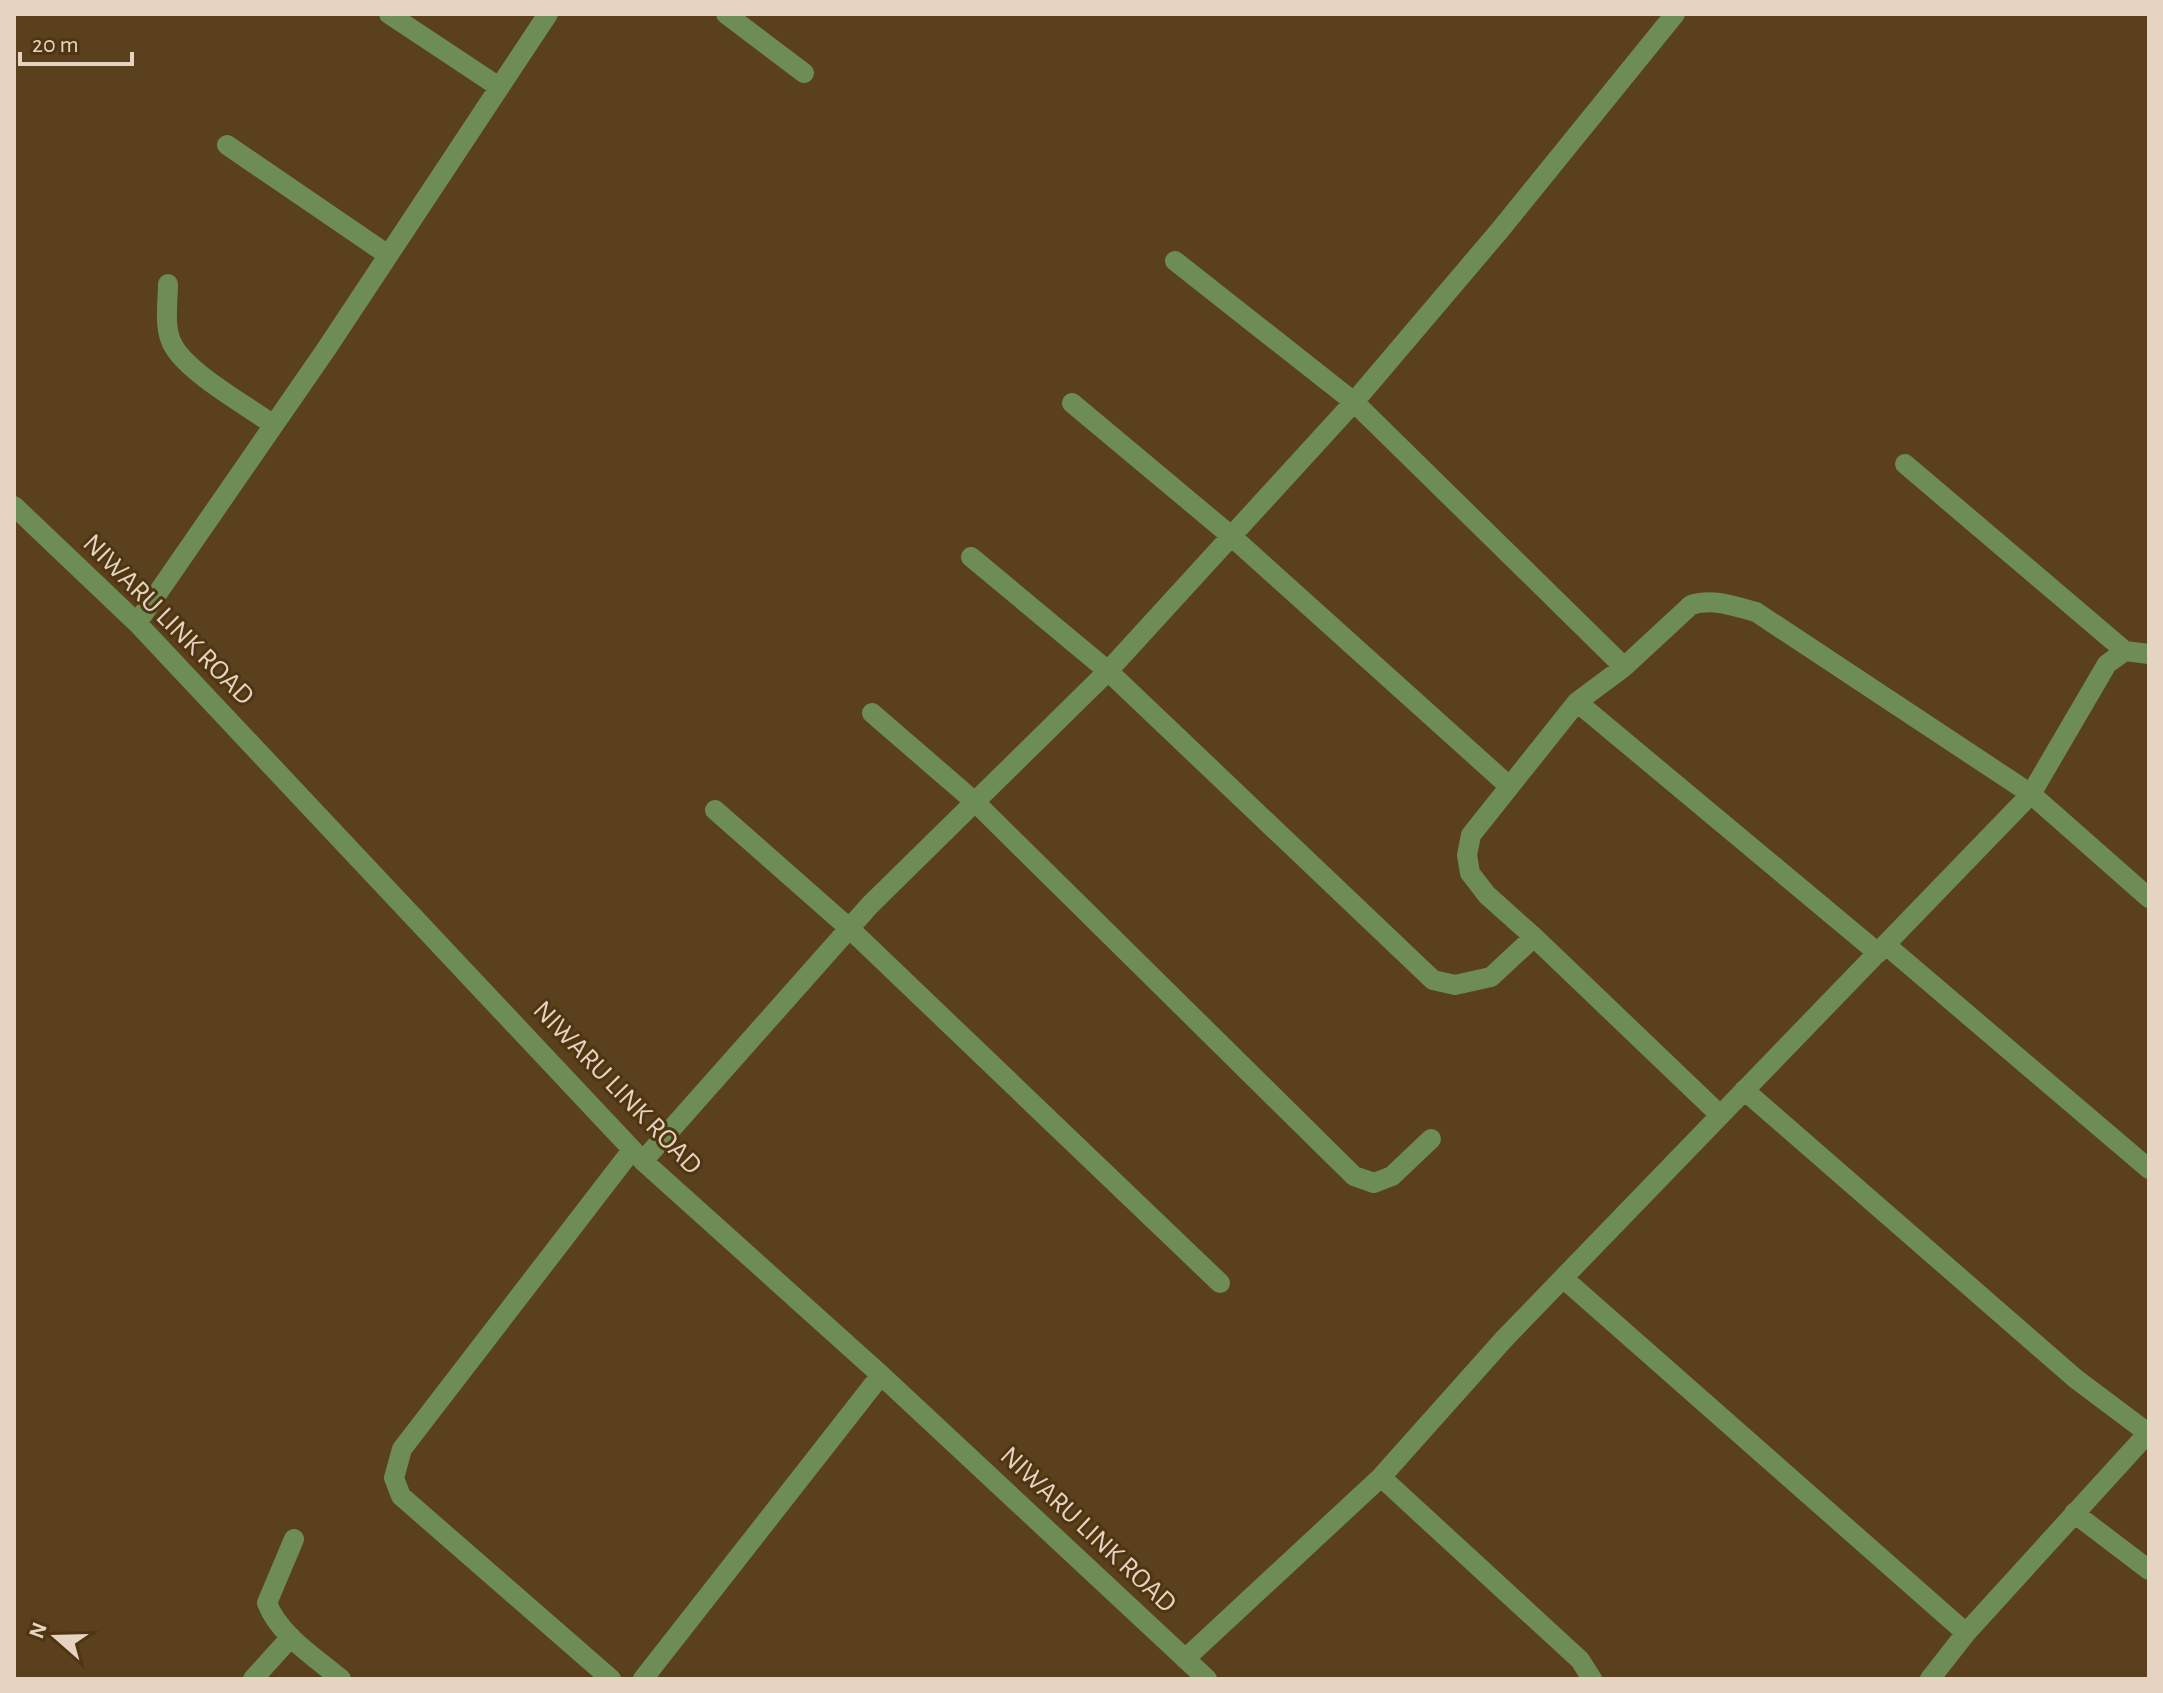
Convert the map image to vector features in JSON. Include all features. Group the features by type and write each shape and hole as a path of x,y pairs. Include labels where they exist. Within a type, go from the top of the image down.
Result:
{"street":[{"path":"389,14 499,87"},
{"path":"137,623 274,425 548,14"},
{"path":"726,14 804,73"},
{"path":"611,1679 401,1496 394,1478 402,1449 637,1155 849,928 1108,671 1354,402 1500,230 1675,14"},
{"path":"227,145 388,255"},
{"path":"1175,261 1354,402 1624,667"},
{"path":"168,284 167,321 173,346 199,373 274,425"},
{"path":"1072,403 1230,535 1509,786"},
{"path":"1905,464 2125,651 2149,654"},
{"name":"NIWARU LINK ROAD","path":"18,519 137,623 637,1155 881,1375 1207,1679"},
{"path":"971,557 1108,671 1433,980 1455,985 1491,977 1534,937"},
{"path":"1720,1115 1487,895 1470,873 1467,855 1471,835 1577,702 1624,667 1691,605 1721,603 1756,612 2031,794 2149,898"},
{"path":"1185,1659 1381,1477 1505,1338 2031,794 2107,664 2125,651"},
{"path":"1577,702 2149,1169"},
{"path":"872,713 975,802 1354,1176 1374,1183 1392,1176 1431,1139"},
{"path":"715,810 849,928 1220,1283"},
{"path":"1744,1090 2076,1379 2149,1432 1966,1633 1930,1679"},
{"path":"1563,1278 1966,1633"},
{"path":"643,1679 881,1375"},
{"path":"1381,1477 1580,1660 1592,1679"},
{"path":"2074,1513 2149,1570"},
{"path":"294,1539 267,1603 272,1616 291,1637 341,1679"},
{"path":"253,1679 291,1637"}]}
